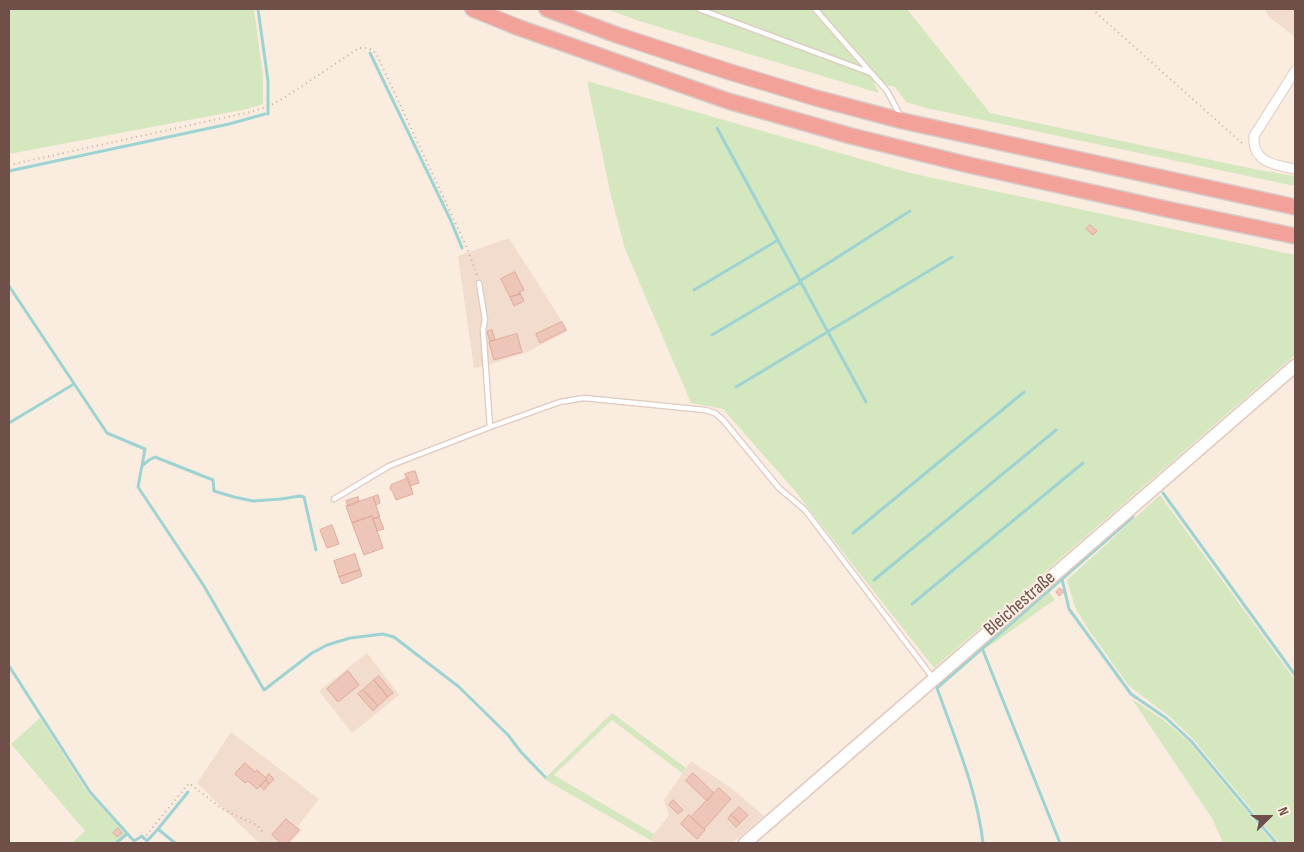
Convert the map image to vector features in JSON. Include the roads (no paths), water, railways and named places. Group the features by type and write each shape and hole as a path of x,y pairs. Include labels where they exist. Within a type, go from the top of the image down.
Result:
{"highway":[{"path":"473,9 517,27 719,98 851,136 988,169 1295,236"},
{"path":"548,9 617,35 730,72 902,121 1295,207"}],"street":[{"path":"1295,71 1254,136 1253,145 1258,156 1274,165 1295,169"},
{"name":"Bleichestraße","path":"746,843 1295,366"}],"lane":[{"path":"699,9 871,73"},
{"path":"815,9 887,91 902,121"},
{"path":"479,283 485,320 483,328 490,427"},
{"path":"334,499 389,466 560,402 584,398 705,410 715,413 723,420 779,488 804,510 934,679"}],"waterway":[{"path":"258,9 268,81 268,114"},
{"path":"370,53 451,221 462,248"},
{"path":"9,171 229,124 265,114"},
{"path":"717,128 866,402"},
{"path":"800,281 910,211"},
{"path":"694,290 778,240"},
{"path":"736,387 952,257"},
{"path":"712,335 801,282"},
{"path":"9,286 107,433 145,449 138,487 204,586 264,690 312,653 327,645 350,638 383,634 394,637 459,687 508,735 545,777"},
{"path":"9,423 74,384"},
{"path":"853,533 1024,392"},
{"path":"874,580 1056,430"},
{"path":"143,465 155,457 213,480 214,491 253,501 304,497 316,550"},
{"path":"912,604 1083,463"},
{"path":"1163,493 1295,675"},
{"path":"983,843 971,784 937,688 1133,517"},
{"path":"1062,579 1069,609 1131,694 1166,718 1191,741 1276,843"},
{"path":"982,648 1060,843"},
{"path":"9,666 90,792 134,841 142,836 147,841 158,829 175,843"},
{"path":"158,829 188,792"},
{"path":"116,843 127,834"}]}
